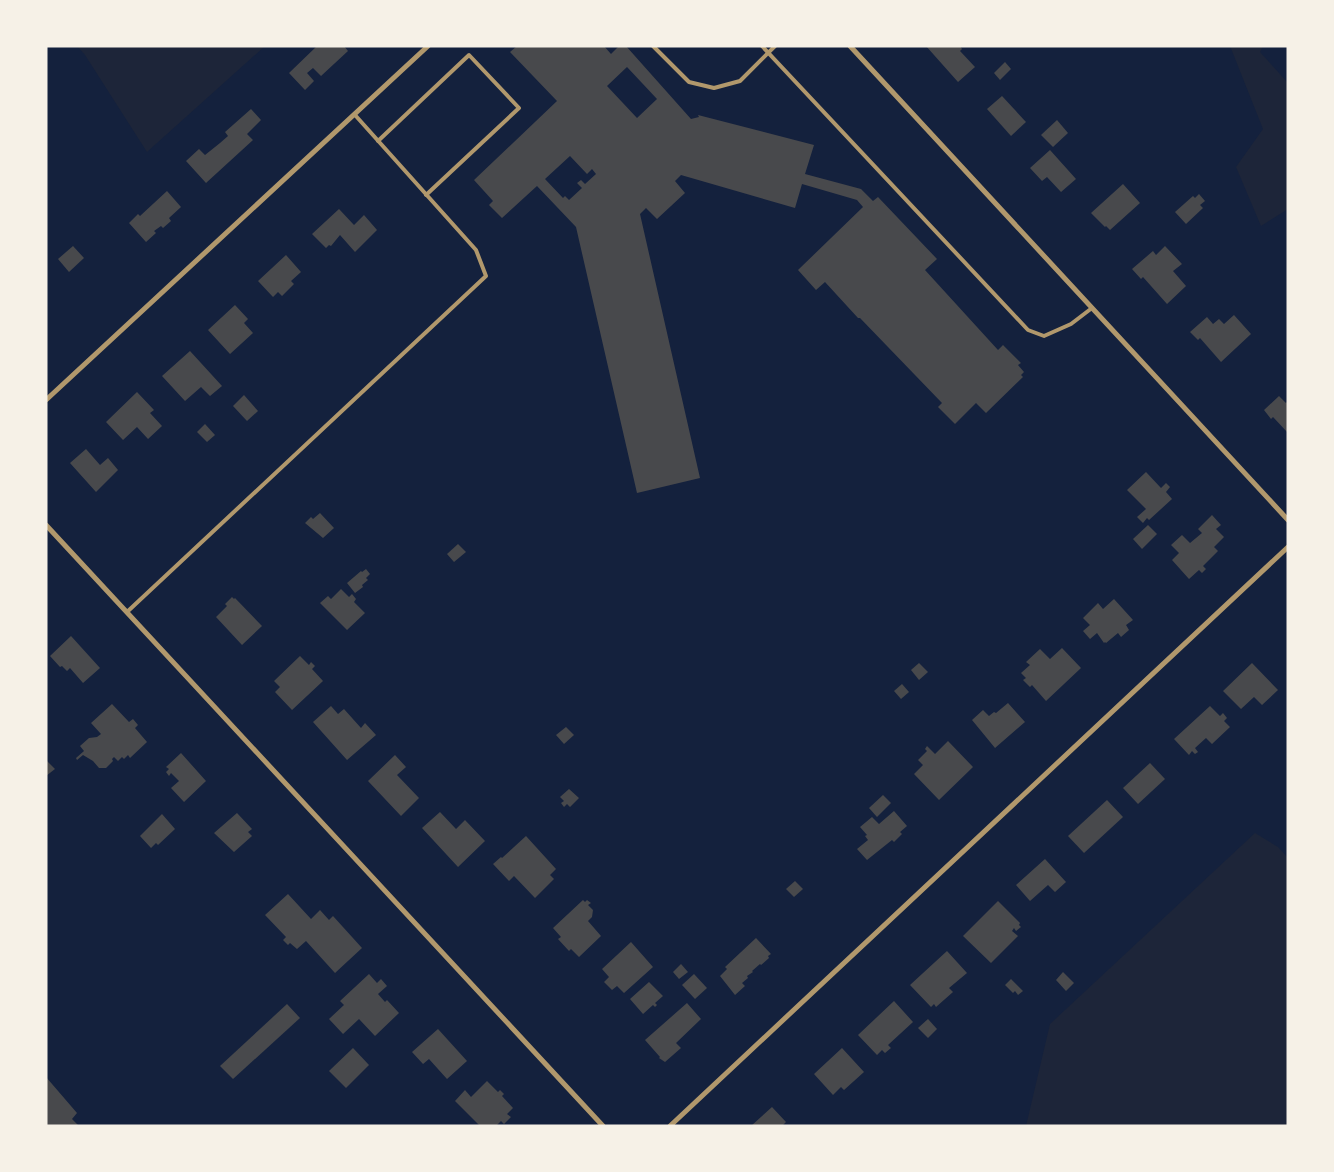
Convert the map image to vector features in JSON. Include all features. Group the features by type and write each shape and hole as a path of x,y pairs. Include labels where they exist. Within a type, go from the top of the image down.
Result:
{"street":[{"path":"46,400 428,46"},
{"path":"850,46 1288,520"},
{"path":"46,525 603,1126"},
{"path":"670,1126 1288,547"}],"lane":[{"path":"653,46 689,82 714,88 740,81 775,46"},
{"path":"762,46 1028,330 1044,336 1071,324 1092,308"},
{"path":"378,141 469,55 519,108 426,195"},
{"path":"127,612 486,276 476,250 355,115"}],"shaded area":[{"path":"77,46 265,46 147,152 85,55"},
{"path":"1230,46 1263,46 1260,52 1288,83 1288,209 1261,226 1236,167 1263,129"},
{"path":"1255,833 1278,847 1288,858 1288,1126 1026,1126 1050,1024"}],"building":[{"path":"317,46 344,46 348,51 321,76 313,68 307,73 314,81 305,90 289,73"},
{"path":"517,46 604,46 611,54 619,46 626,46 691,119 699,117 698,115 814,145 805,174 861,189 873,201 878,197 937,259 925,270 998,350 1003,345 1021,363 1018,365 1024,372 1021,375 1023,377 986,413 976,403 955,424 938,407 942,403 825,282 816,290 798,270 863,207 857,200 802,184 795,208 681,175 675,181 685,193 657,219 646,208 640,214 700,478 637,493 576,227 537,186 502,218 489,205 493,201 474,180 557,101 510,52","holes":["627,67 657,99 637,118 607,86","570,156 587,174 592,169 596,174 585,184 581,180 577,183 582,188 569,200 565,196 563,198 545,179"]},
{"path":"926,46 960,46 962,49 960,51 975,67 958,82"},
{"path":"1005,62 1011,69 1000,80 994,73"},
{"path":"1002,96 1026,122 1011,136 987,109"},
{"path":"251,109 261,120 247,134 253,140 206,183 186,161 199,149 205,155 220,143 228,136 225,132"},
{"path":"1057,120 1068,133 1053,147 1041,135"},
{"path":"1050,150 1076,179 1061,192 1047,177 1042,181 1030,168"},
{"path":"1123,184 1140,203 1110,230 1091,213"},
{"path":"167,191 181,207 169,218 171,221 163,228 161,226 154,231 156,233 146,242 129,223 138,214 140,216"},
{"path":"1199,194 1205,201 1200,205 1203,208 1186,224 1175,212 1193,196 1195,198"},
{"path":"339,209 354,225 364,215 377,230 355,252 340,235 331,246 329,245 326,248 312,234"},
{"path":"73,246 84,258 69,272 58,259"},
{"path":"1165,246 1182,264 1173,271 1186,286 1167,304 1143,277 1141,279 1132,269 1153,251 1156,255"},
{"path":"286,255 301,272 291,281 294,284 282,296 278,292 273,297 258,281"},
{"path":"235,305 248,319 244,323 253,333 230,354 208,330"},
{"path":"1234,315 1251,334 1221,362 1200,338 1198,340 1190,332 1207,317 1213,324 1219,319 1224,324"},
{"path":"190,351 222,386 210,396 201,387 185,401 162,376"},
{"path":"137,392 154,410 150,413 162,426 148,439 137,427 123,440 106,422"},
{"path":"244,395 258,411 247,421 233,406"},
{"path":"1279,396 1286,403 1288,401 1288,433 1273,417 1271,419 1264,410"},
{"path":"205,424 215,435 207,442 197,432"},
{"path":"86,449 100,465 108,458 118,470 96,492 70,463"},
{"path":"1146,472 1161,488 1166,483 1170,487 1166,492 1172,499 1149,520 1147,518 1143,523 1137,517 1146,509 1127,490"},
{"path":"320,513 334,528 323,538 305,523 311,517 313,519"},
{"path":"1212,515 1221,525 1216,529 1224,537 1214,547 1218,551 1203,566 1206,569 1202,573 1199,570 1189,579 1172,560 1179,553 1171,545 1182,535 1190,543 1202,533 1198,529"},
{"path":"1148,525 1157,534 1142,549 1133,539"},
{"path":"458,544 466,552 454,562 447,554"},
{"path":"366,569 370,574 366,578 368,580 355,593 347,583"},
{"path":"341,589 349,597 352,594 356,599 354,602 365,613 347,630 320,603 328,596 331,599"},
{"path":"232,597 262,626 242,645 216,617 227,606 225,604"},
{"path":"1114,599 1133,620 1126,625 1129,630 1121,637 1118,633 1106,643 1097,633 1090,639 1083,631 1090,625 1083,618 1098,603 1103,609"},
{"path":"71,636 100,668 83,683 70,668 67,671 62,666 60,667 50,656"},
{"path":"1062,648 1081,668 1046,701 1032,685 1030,687 1023,680 1026,678 1021,673 1030,665 1026,662 1040,649 1050,659"},
{"path":"300,656 309,665 311,662 315,666 312,669 323,681 292,710 275,692 280,687 274,681"},
{"path":"919,663 928,672 919,680 911,670"},
{"path":"1252,663 1278,690 1262,705 1254,697 1241,709 1223,691"},
{"path":"902,684 909,692 901,699 894,691"},
{"path":"1008,703 1025,722 995,748 972,720 983,710 989,716"},
{"path":"112,704 129,722 133,719 138,725 135,728 147,742 130,758 128,755 118,761 114,757 113,761 106,768 99,768 93,761 83,755 77,760 76,758 84,751 80,746 89,738 97,737 101,734 91,723"},
{"path":"331,706 338,714 344,709 361,728 365,723 376,735 347,760 313,722"},
{"path":"1210,706 1220,716 1223,713 1227,718 1224,721 1230,727 1212,744 1206,738 1195,748 1198,752 1195,754 1192,751 1189,755 1174,739"},
{"path":"566,727 574,735 564,744 556,735"},
{"path":"948,741 973,767 939,800 914,774 923,765 918,760 927,751 925,749 927,746 935,754"},
{"path":"181,753 206,781 184,802 171,788 179,781 171,773 169,776 166,772 169,769 166,767"},
{"path":"395,755 406,767 397,775 419,798 401,816 368,781"},
{"path":"46,760 55,769 46,776"},
{"path":"1150,763 1165,779 1138,804 1123,788"},
{"path":"569,789 579,798 570,807 567,804 564,807 561,803 564,801 560,797"},
{"path":"883,795 891,803 877,817 869,808"},
{"path":"1107,800 1123,817 1084,853 1068,836"},
{"path":"894,811 907,826 900,832 902,834 894,842 892,840 867,860 857,849 868,840 865,836 867,835 860,827 872,817 879,824"},
{"path":"440,812 456,829 465,820 485,841 458,867 422,828"},
{"path":"237,813 252,829 248,832 252,836 234,852 214,833"},
{"path":"162,814 175,829 158,845 156,843 151,848 140,836"},
{"path":"526,836 556,869 550,875 554,879 535,898 514,876 509,881 493,864"},
{"path":"1045,859 1066,882 1055,892 1048,885 1030,901 1016,885"},
{"path":"795,881 803,889 794,897 786,889"},
{"path":"288,894 311,919 320,910 329,920 333,916 362,948 335,973 306,941 297,949 290,943 288,945 283,940 286,937 265,915"},
{"path":"583,900 591,903 588,905 593,910 592,917 588,921 601,936 579,957 571,949 569,951 558,939 561,937 553,928"},
{"path":"998,901 1020,923 1021,927 1016,931 1014,928 1012,931 1018,936 991,963 963,936"},
{"path":"756,938 771,954 768,956 769,958 747,976 748,978 742,983 745,986 735,995 720,976 727,969 725,967"},
{"path":"631,942 653,967 624,993 617,986 612,990 604,982 609,977 602,969"},
{"path":"947,951 967,973 949,988 953,992 936,1007 934,1004 931,1007 910,985"},
{"path":"681,964 688,972 679,979 673,972"},
{"path":"1063,972 1074,983 1066,991 1056,980"},
{"path":"369,974 377,983 381,979 387,986 378,994 385,1002 387,1000 399,1013 375,1036 359,1019 343,1034 329,1019 344,1005 340,1001"},
{"path":"694,974 707,988 695,999 682,985"},
{"path":"1011,979 1023,991 1018,995 1005,985"},
{"path":"649,982 663,996 655,1003 657,1005 655,1007 653,1005 643,1014 630,999"},
{"path":"894,1001 913,1022 888,1045 891,1048 885,1053 882,1050 877,1055 858,1035"},
{"path":"687,1003 701,1019 676,1043 681,1048 665,1062 659,1058 645,1040"},
{"path":"287,1004 300,1018 233,1079 220,1066"},
{"path":"928,1019 937,1029 928,1038 918,1028"},
{"path":"438,1029 467,1061 447,1079 429,1059 423,1064 412,1052"},
{"path":"353,1048 369,1065 346,1088 329,1071"},
{"path":"842,1048 864,1072 844,1090 841,1087 833,1095 814,1074"},
{"path":"46,1077 77,1113 72,1119 79,1126 46,1126"},
{"path":"487,1081 498,1092 500,1090 504,1094 502,1096 513,1108 507,1114 511,1117 504,1124 501,1121 496,1126 480,1126 455,1101 465,1090 471,1097"},
{"path":"772,1107 786,1122 784,1126 751,1126"}]}
